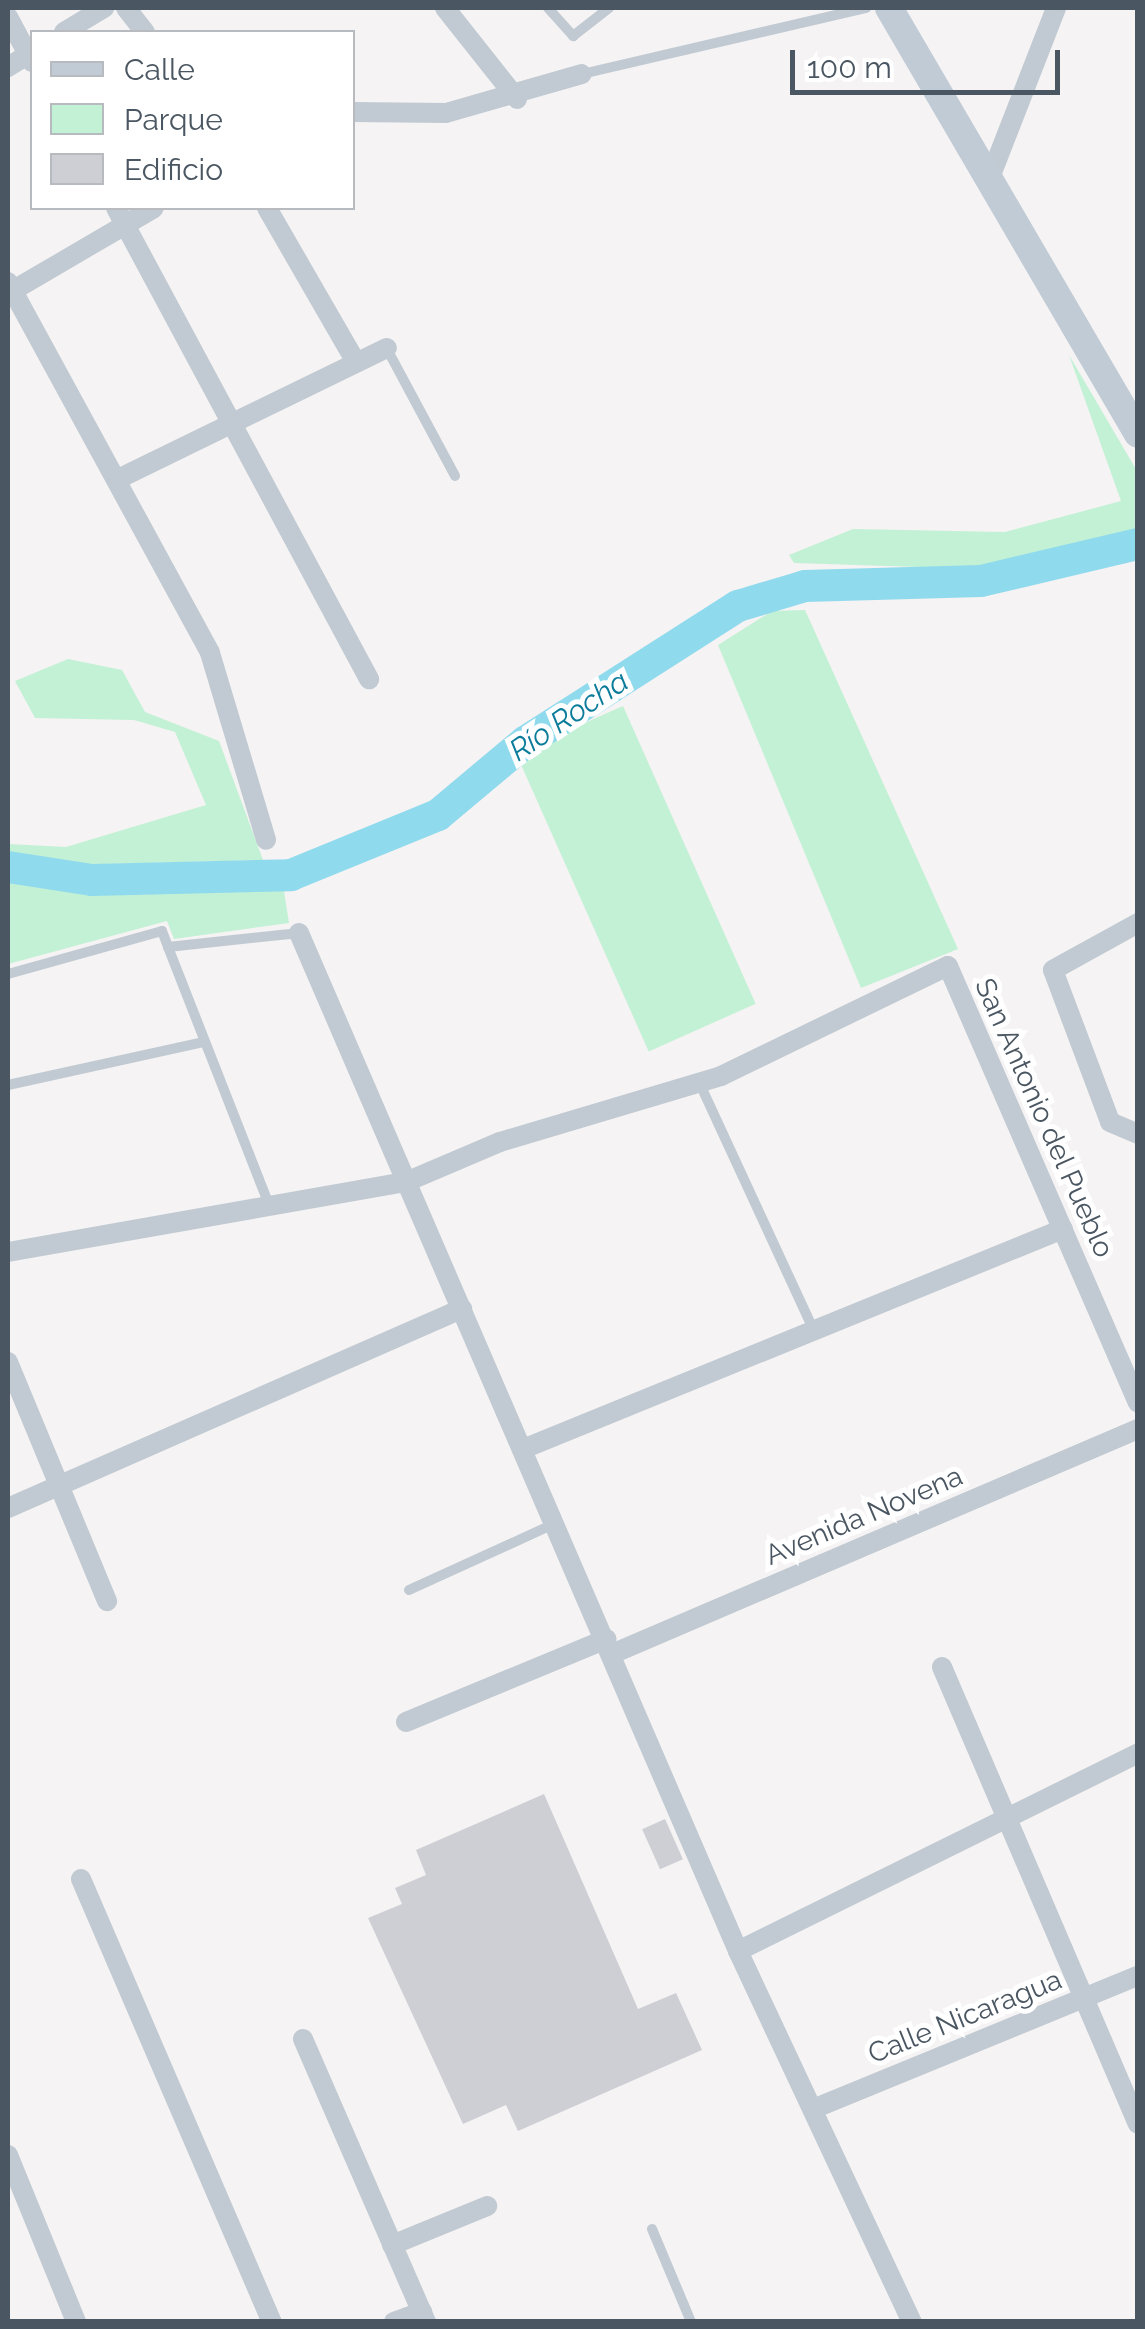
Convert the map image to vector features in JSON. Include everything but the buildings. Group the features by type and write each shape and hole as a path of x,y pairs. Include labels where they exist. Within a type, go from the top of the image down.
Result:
{"main road":[{"path":"889,8 991,176 1138,434"}],"street":[{"path":"67,30 104,8"},
{"path":"126,8 143,30"},
{"path":"445,8 518,98"},
{"path":"991,176 1056,8"},
{"path":"8,17 30,54"},
{"path":"355,112 446,112 518,98 582,74"},
{"path":"146,210 121,216 10,287 210,653 266,840"},
{"path":"268,210 356,362"},
{"path":"121,216 368,679"},
{"path":"118,479 387,348"},
{"path":"1138,923 1052,970 1110,1122 1138,1134"},
{"path":"299,933 738,1951 910,2321"},
{"name":"San Antonio del Pueblo","path":"700,1082 948,966 1138,1402"},
{"path":"8,1252 272,1212 406,1182 500,1142 700,1082"},
{"path":"523,1449 812,1326 1063,1229"},
{"path":"8,1508 462,1309"},
{"path":"8,1362 107,1602"},
{"name":"Avenida Novena","path":"406,1722 609,1646 1138,1429"},
{"path":"942,1667 1138,2124"},
{"path":"738,1951 1138,1753"},
{"path":"81,1880 272,2322"},
{"name":"Calle Nicaragua","path":"814,2109 1138,1976"},
{"path":"303,2039 424,2316 394,2322"},
{"path":"8,2155 76,2322"},
{"path":"392,2246 487,2206"}],"lane":[{"path":"548,8 574,36 610,8"},
{"path":"582,74 866,8"},
{"path":"387,348 455,476"},
{"path":"8,974 162,932 272,1212"},
{"path":"168,946 299,933"},
{"path":"8,1085 204,1042"},
{"path":"700,1082 812,1326"},
{"path":"408,1590 555,1523"},
{"path":"652,2229 692,2322"}],"green space":[{"path":"1069,355 1137,471 1137,532 980,569 794,563 789,555 853,529 1005,532 1121,501"},
{"path":"805,610 958,949 861,988 718,645 772,611"},
{"path":"68,659 122,670 145,712 219,741 263,860 68,865 8,854 8,844 66,847 206,805 175,732 134,720 35,718 15,681"},
{"path":"623,706 756,1004 649,1051 516,754"},
{"path":"8,875 81,889 283,885 289,923 174,939 167,921 8,964"}],"waterway":[{"name":"Río Rocha","path":"8,867 92,880 291,875 438,815 525,742 738,606 805,586 981,581 1138,544"}]}
